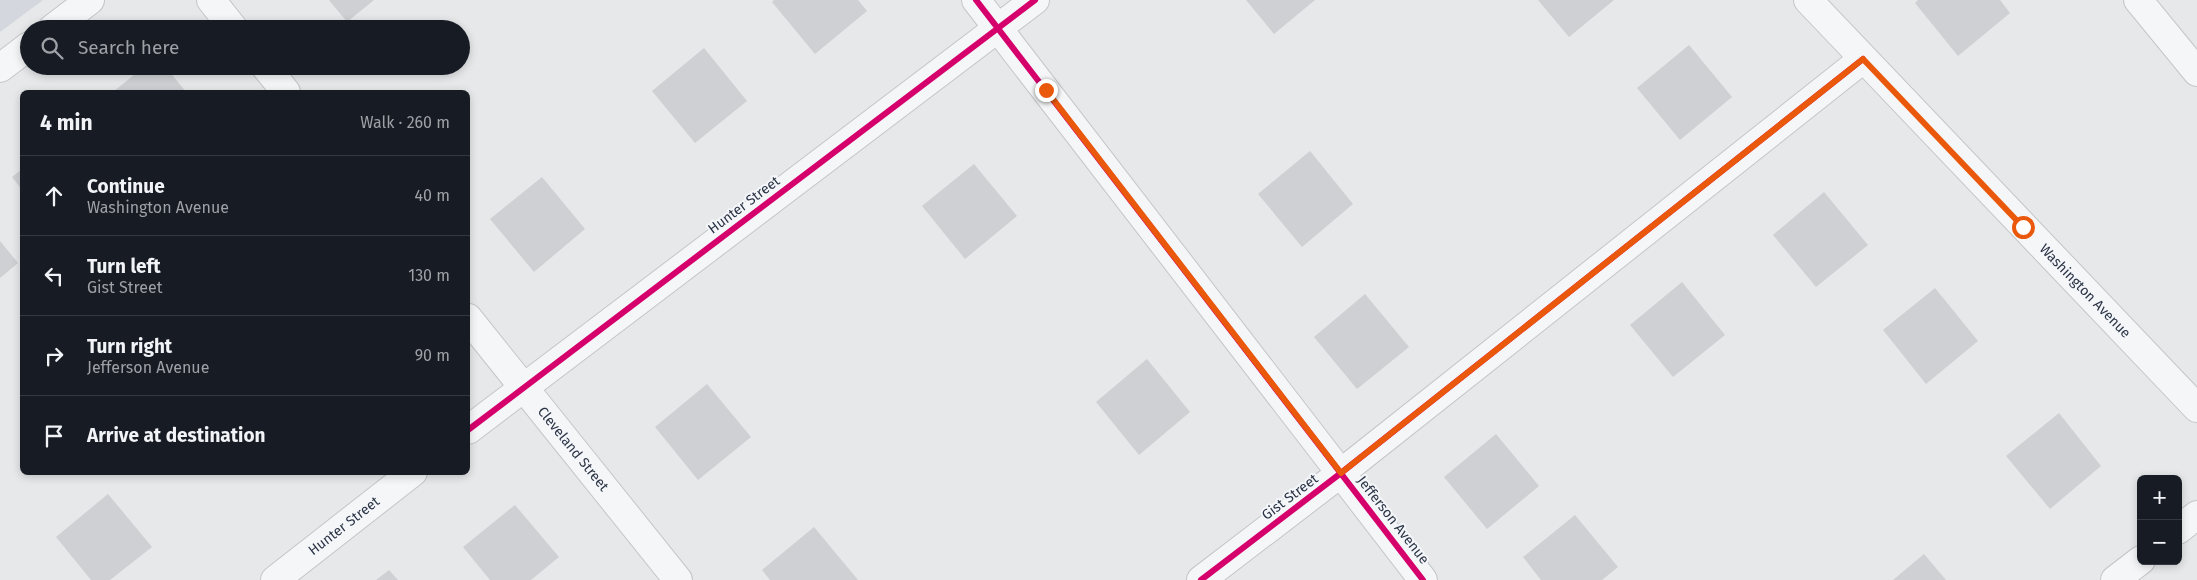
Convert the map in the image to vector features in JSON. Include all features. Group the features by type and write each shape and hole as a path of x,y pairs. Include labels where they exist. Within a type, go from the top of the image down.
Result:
{"street":[{"path":"64,20 90,0"},
{"path":"211,0 227,20"},
{"name":"Jefferson Avenue","path":"976,0 1423,580"},
{"name":"Hunter Street","path":"470,428 523,386 1035,0"},
{"name":"Washington Avenue","path":"1808,0 2197,408"},
{"path":"2138,0 2197,72"},
{"path":"0,68 20,53"},
{"name":"Gist Street","path":"1201,580 1341,473 1863,59"},
{"path":"272,75 284,90"},
{"name":"Cleveland Street","path":"470,320 678,580"},
{"name":"Hunter Street","path":"275,580 409,475"},
{"path":"2182,527 2197,515"},
{"path":"2115,580 2137,563"}],"shaded area":[{"path":"0,0 43,0 0,32"}],"building":[{"path":"329,0 374,0 349,20 345,20"},
{"path":"774,0 858,0 867,11 815,54 772,2"},
{"path":"1246,0 1315,0 1274,34"},
{"path":"1538,0 1614,0 1569,37"},
{"path":"1918,0 2000,0 2010,13 1958,56 1915,3"},
{"path":"1689,45 1732,97 1680,140 1637,88"},
{"path":"704,48 747,101 695,143 652,91"},
{"path":"134,75 172,75 184,90 115,90"},
{"path":"1310,151 1353,204 1302,247 1258,194"},
{"path":"974,164 1017,216 965,259 922,206"},
{"path":"20,171 20,187 12,177"},
{"path":"542,177 585,229 534,272 490,219"},
{"path":"1824,192 1868,245 1816,287 1773,235"},
{"path":"0,241 18,263 0,278"},
{"path":"1682,282 1725,335 1673,377 1630,325"},
{"path":"1935,288 1978,341 1926,384 1883,330"},
{"path":"1365,294 1409,347 1357,389 1314,337"},
{"path":"1147,359 1190,412 1139,455 1096,402"},
{"path":"707,384 751,437 698,480 655,427"},
{"path":"2059,413 2101,466 2050,509 2006,456"},
{"path":"1496,434 1539,486 1487,529 1444,477"},
{"path":"108,494 152,547 110,580 91,580 56,537"},
{"path":"515,505 559,557 531,580 490,580 463,547"},
{"path":"1575,515 1618,567 1602,580 1541,580 1523,557"},
{"path":"814,527 858,580 770,580 762,570"},
{"path":"1924,554 1946,580 1893,580"},
{"path":"389,570 398,580 376,580"}],"cycle path":[{"path":"976,0 1423,580"},
{"path":"470,428 1035,0"},
{"path":"1201,580 1341,473 1863,59"}],"route":[{"path":"1046,90 1341,473 1863,59 2023,227"}]}
